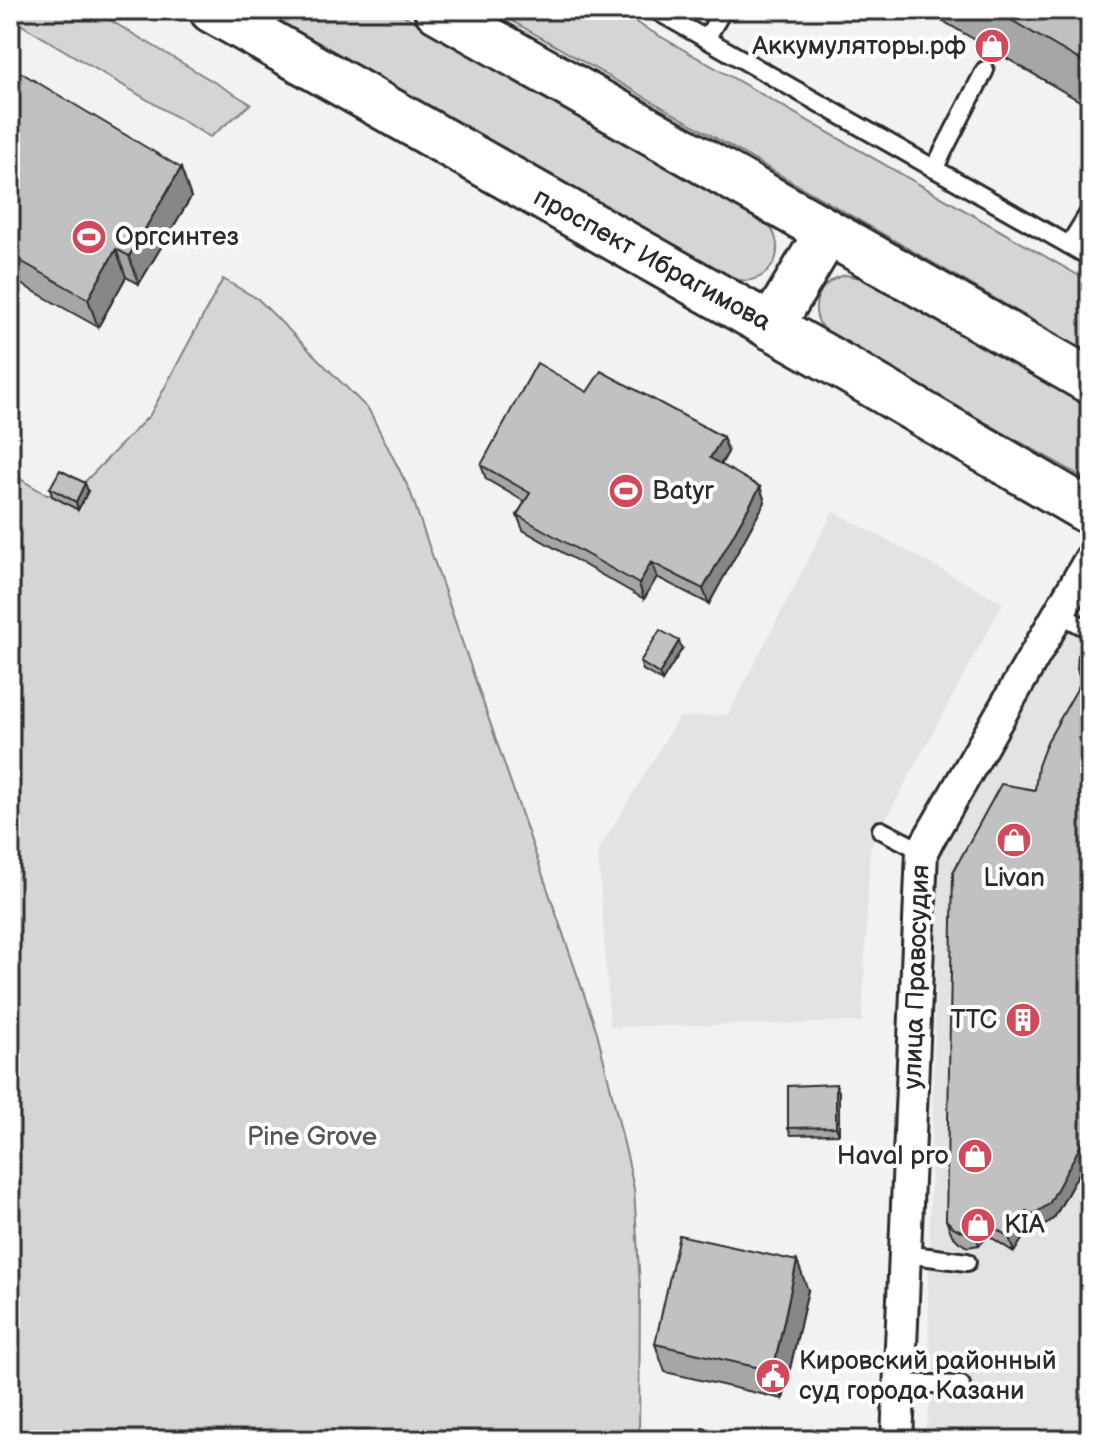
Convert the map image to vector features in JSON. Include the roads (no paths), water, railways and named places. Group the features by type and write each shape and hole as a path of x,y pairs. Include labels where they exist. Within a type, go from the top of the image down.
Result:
{"main road":[{"name":"проспект Ибрагимова","path":"212,10 1090,512"},
{"path":"437,10 1090,381"},
{"path":"771,327 827,233"}],"street":[{"name":"улица Правосудия","path":"897,1440 922,851 1090,559"}],"lane":[{"path":"655,10 1090,257"},
{"path":"706,39 723,10"},
{"path":"934,169 985,70"},
{"path":"1069,245 1090,211"},
{"path":"1058,613 1090,630"},
{"path":"881,830 922,851"},
{"path":"905,1254 967,1262"},
{"path":"901,1383 961,1385"}],"place":[{"name":"Аккумуляторы.рф","path":"992,46"},
{"name":"Оргсинтез","path":"89,237"},
{"name":"Batyr","path":"626,491"},
{"name":"Livan","path":"1014,840"},
{"name":"ТТС","path":"1023,1020"},
{"name":"Haval pro","path":"975,1156"},
{"name":"KIA","path":"978,1225"},
{"name":"Кировский районный суд города Казани","path":"773,1376"}],"park label":[{"name":"Pine Grove","path":"312,1137"}]}
